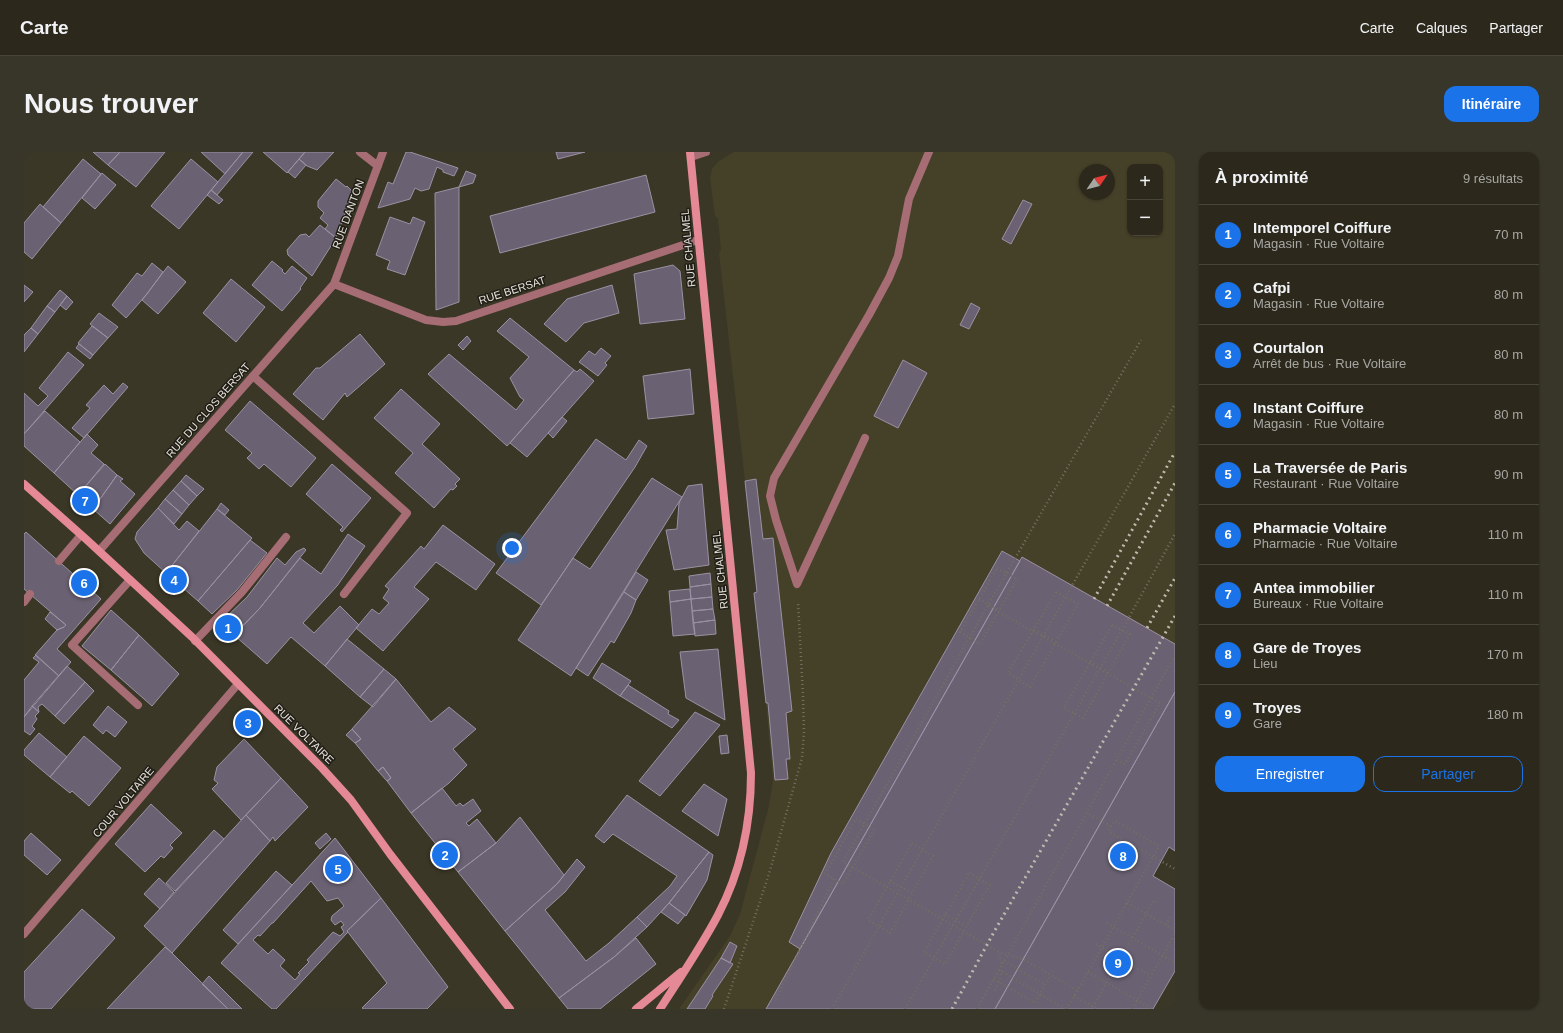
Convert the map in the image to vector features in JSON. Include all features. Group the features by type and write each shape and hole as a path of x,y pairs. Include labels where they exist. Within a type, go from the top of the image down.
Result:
{"street":[{"path":"360,152 378,166"},
{"name":"RUE DANTON","path":"334,284 383,152"},
{"path":"690,154 706,152"},
{"path":"797,584 776,520 770,496 774,478 889,278 898,256 910,199 929,152"},
{"name":"RUE CHALMEL","path":"660,1009 718,914 733,880 748,824 751,794 751,773 690,154"},
{"name":"RUE BERSAT","path":"334,284 426,320 443,322 456,321 698,240"},
{"name":"RUE DU CLOS BERSAT","path":"99,551 334,284"},
{"path":"253,376 407,513 344,594"},
{"path":"797,584 865,438"},
{"name":"RUE VOLTAIRE","path":"24,484 196,641 322,768 350,800 507,1008"},
{"path":"59,561 81,535"},
{"path":"196,641 242,592 286,537"},
{"path":"130,580 72,645 138,705"},
{"path":"24,602 30,594"},
{"name":"COUR VOLTAIRE","path":"24,934 238,684"},
{"name":"RUE CHALMEL","path":"636,1009 686,968"}],"path":[{"path":"1077,990 1023,959 999,952 843,862 1006,573 1141,340"},
{"path":"832,1009 1020,680 1175,404"},
{"path":"905,1009 1122,630 1175,534"},
{"path":"997,568 1018,579 980,644 960,632 979,599 997,568"},
{"path":"724,1009 769,874 802,758 804,732 803,695 797,584"},
{"path":"1056,592 1066,597 1078,604 1030,687 1008,673 1056,592"},
{"path":"979,599 999,610"},
{"path":"988,606 1160,703 1125,764 1116,760"},
{"path":"1112,624 1130,634 1083,718 1064,708 1090,662 1112,624"},
{"path":"1034,630 1056,642"},
{"path":"977,1009 1175,655"},
{"path":"1090,662 1108,672"},
{"path":"1086,812 1112,826"},
{"path":"856,820 865,824 874,830 843,884 825,874 856,820"},
{"path":"999,970 1067,1009 1077,990 1088,972 1101,948 1127,903 1153,857 1159,846 1114,821 1109,832 1153,857 1175,869"},
{"path":"912,843 934,856 890,933 868,920 890,881 912,843"},
{"path":"969,873 990,885 945,964 924,952 945,914 969,873"},
{"path":"776,999 834,879"},
{"path":"890,881 912,893"},
{"path":"1093,1007 1154,901"},
{"path":"1127,903 1175,930"},
{"path":"945,914 966,926"},
{"path":"1166,925 1171,916"},
{"path":"1107,923 1175,963"},
{"path":"1132,1009 1175,934"},
{"path":"1096,944 1151,976"},
{"path":"995,990 1002,975 999,952"},
{"path":"1004,961 1045,985"},
{"path":"1088,972 1152,1009"},
{"path":"994,979 1035,1003 1051,975"},
{"path":"1074,996 1096,1009"}],"shaded area":[{"path":"734,152 1175,152 1175,692 995,1009 679,1009 730,936 740,914 769,806 773,780 766,703 768,703 788,779 786,759 790,759 786,713 792,711 763,539 756,480 745,481 719,253 721,250 718,218 715,216 710,178 712,169 719,161"}],"building":[{"path":"93,152 120,152 108,165"},
{"path":"120,152 165,152 136,187 108,165"},
{"path":"201,152 243,152 225,174"},
{"path":"243,152 253,152 217,195 211,190"},
{"path":"263,152 305,152 287,173"},
{"path":"305,152 334,152 317,170 307,166 299,159"},
{"path":"406,152 458,168 454,176 443,172 443,170 437,167 429,189 421,191 415,188 410,199 378,208 388,182 393,184"},
{"path":"556,152 585,152 558,159"},
{"path":"83,159 101,174 61,223 43,207"},
{"path":"191,159 218,182 179,229 151,206"},
{"path":"299,159 306,165 295,178 288,172"},
{"path":"466,171 476,175 473,183 459,187"},
{"path":"102,173 116,185 95,209 82,198"},
{"path":"646,175 655,212 500,253 490,216"},
{"path":"336,179 353,192 336,238 325,229 328,225 320,218 324,213 318,207 318,201"},
{"path":"459,187 459,302 436,310 435,193"},
{"path":"211,190 223,200 219,204 207,195"},
{"path":"1023,200 1032,204 1011,244 1002,239"},
{"path":"40,204 61,223 32,259 24,252 24,223"},
{"path":"390,217 410,224 413,217 425,222 405,275 387,269 390,261 376,255"},
{"path":"320,225 336,238 312,276 288,255 287,250 300,235 306,234 309,237"},
{"path":"272,261 283,270 282,271 285,274 292,266 307,278 300,288 301,289 282,311 252,285"},
{"path":"152,263 163,272 147,294 126,318 112,305 137,273 142,276"},
{"path":"673,265 680,271 685,319 640,324 634,274"},
{"path":"168,266 186,282 158,314 142,300"},
{"path":"231,279 265,307 236,342 203,313"},
{"path":"24,285 33,292 24,302"},
{"path":"612,285 619,313 584,323 566,342 544,324 567,299"},
{"path":"60,290 67,296 55,312 47,306"},
{"path":"67,296 73,302 66,310 60,305"},
{"path":"971,303 980,308 969,329 960,325"},
{"path":"47,306 55,312 38,334 31,328"},
{"path":"99,313 118,327 108,338 90,324"},
{"path":"510,318 574,370 507,446 428,374 449,354 516,410 524,400 520,397 510,378 529,357 497,331"},
{"path":"92,326 108,338 93,355 78,343"},
{"path":"31,328 38,334 24,352 24,335"},
{"path":"360,334 385,364 347,397 345,393 323,420 293,394 316,368 320,368"},
{"path":"467,336 471,341 463,350 458,345"},
{"path":"79,344 93,355 90,359 76,348"},
{"path":"601,348 611,356 605,363 607,365 598,376 579,362 589,351 595,355"},
{"path":"68,352 84,365 24,434 24,393 38,406 48,396 39,388"},
{"path":"903,360 927,373 898,428 874,416"},
{"path":"580,369 594,381 527,457 510,443 574,370 577,372"},
{"path":"690,369 694,414 648,419 643,376"},
{"path":"123,383 128,387 84,438 72,428 90,408 86,405 104,385 113,394"},
{"path":"401,389 440,424 422,444 460,479 455,484 457,486 453,490 451,489 434,508 395,473 413,453 374,418"},
{"path":"250,401 316,458 291,487 264,464 259,469 247,458 252,453 225,430"},
{"path":"45,411 80,442 54,473 24,446 24,434"},
{"path":"562,417 567,421 553,438 548,433"},
{"path":"87,434 98,445 91,453 104,464 78,495 54,473"},
{"path":"596,439 626,460 639,440 647,446 635,467 541,605 496,573"},
{"path":"105,464 117,475 93,509 78,495"},
{"path":"332,464 371,498 342,532 340,530 343,527 306,494"},
{"path":"117,475 123,479 120,481 135,494 110,524 93,509"},
{"path":"186,475 204,489 197,496 181,481"},
{"path":"652,478 682,497 571,676 518,640 573,558 590,569"},
{"path":"756,479 763,539 773,538 792,711 786,713 790,759 786,759 788,779 775,780 768,703 766,703 754,593 757,592 745,481"},
{"path":"181,481 197,496 189,505 173,490"},
{"path":"702,484 709,565 674,570 666,530 677,529 679,503 688,486"},
{"path":"173,490 189,505 182,514 165,499"},
{"path":"165,499 182,514 174,524 158,508"},
{"path":"221,503 229,510 225,515 217,509"},
{"path":"158,508 179,530 187,521 199,531 166,573 144,553 135,539 137,532"},
{"path":"217,509 252,538 198,601 166,573"},
{"path":"443,525 495,564 476,590 436,562 414,587 429,599 383,651 356,628 372,609 379,614 389,603 383,598 389,589 385,586 421,546 424,549"},
{"path":"26,532 101,599 57,649 71,662 59,676 35,655 57,630 66,625 24,589 24,534"},
{"path":"348,534 365,546 337,586 303,623 314,633 340,606 359,625 325,666 291,637 267,664 234,635 260,608 300,558 321,574"},
{"path":"250,540 267,553 237,590 212,614 198,601"},
{"path":"304,548 306,550 260,608 234,635 221,622 247,597 277,558 285,565 296,552"},
{"path":"1002,551 1020,561 800,949 789,942 831,853"},
{"path":"1022,557 1175,644 1175,692 995,1009 766,1009"},
{"path":"636,572 648,580 636,600 624,592"},
{"path":"710,573 711,584 690,587 689,576"},
{"path":"711,584 712,597 691,599 690,587"},
{"path":"690,589 691,599 670,602 669,591"},
{"path":"624,592 636,600 631,613 614,643 611,641 588,676 576,668"},
{"path":"712,597 713,609 692,611 691,599"},
{"path":"691,599 695,634 673,636 670,602"},
{"path":"713,609 715,620 693,623 692,611"},
{"path":"111,610 139,635 111,670 82,646"},
{"path":"50,612 66,625 57,630 45,619"},
{"path":"715,620 716,634 695,636 693,623"},
{"path":"139,635 179,674 152,706 111,670"},
{"path":"347,639 384,669 360,697 325,666"},
{"path":"718,649 725,720 686,698 680,652"},
{"path":"36,655 59,676 24,717 24,680 39,662 33,658"},
{"path":"602,663 631,681 620,696 593,678"},
{"path":"67,666 85,682 55,716 42,704 38,707 39,712 32,706"},
{"path":"384,669 396,679 373,707 360,697"},
{"path":"396,679 431,722 449,707 476,729 453,749 467,765 449,783 411,813 387,781 391,778 383,767 378,771 355,743 361,739 352,729"},
{"path":"85,682 94,691 64,724 55,716"},
{"path":"628,685 669,711 668,714 679,720 672,728 620,696"},
{"path":"1175,692 1175,851 1169,847 1153,876 1175,889 1175,971 1153,1009 995,1009"},
{"path":"32,706 39,712 35,716 37,719 32,726 35,729 30,735 24,731 24,717"},
{"path":"108,706 127,722 115,737 106,730 103,734 93,725"},
{"path":"695,712 720,725 660,796 639,781"},
{"path":"352,729 361,739 355,743 346,735"},
{"path":"39,733 67,757 50,777 24,755 24,750"},
{"path":"727,735 729,753 721,754 719,736"},
{"path":"84,736 121,768 89,806 72,791 70,793 50,777"},
{"path":"244,739 281,778 241,820 212,789 218,783 214,780 217,767"},
{"path":"383,767 391,778 387,781 378,771"},
{"path":"281,778 308,807 275,841 273,837 270,841 246,815"},
{"path":"704,784 727,799 718,836 682,811"},
{"path":"442,788 456,806 460,803 463,806 473,799 481,811 466,823 469,826 477,819 496,843 458,872 411,813"},
{"path":"627,795 709,852 669,903 647,927 637,917 670,886 677,876 613,834 604,843 595,836"},
{"path":"151,804 182,833 170,845 173,848 164,858 161,856 145,872 115,844"},
{"path":"246,815 270,841 172,953 144,926"},
{"path":"520,817 564,875 557,884 505,931 458,872 496,843"},
{"path":"214,830 224,839 175,891 166,883"},
{"path":"31,833 61,860 47,875 24,855 24,841"},
{"path":"326,833 331,839 320,849 315,843"},
{"path":"335,838 381,898 347,931 348,932 276,1009 272,1009 221,963","holes":["311,881 327,901 338,898 344,906 332,916 331,920 335,925 341,921 344,925 341,927 344,932 340,936 333,932 307,960 309,962 298,973 300,974 295,980 280,966 285,960 273,949 268,954 253,940 258,935 260,936 273,923"]},
{"path":"709,852 713,855 707,880 686,916 669,903"},
{"path":"577,859 585,867 565,892 545,910 586,961 609,943 637,917 647,927 614,957 559,998 505,931 557,884"},
{"path":"276,871 292,885 238,944 223,930"},
{"path":"159,878 174,892 160,909 144,894"},
{"path":"381,898 448,987 427,1009 362,1008 387,983 347,931"},
{"path":"669,903 685,915 678,924 661,912"},
{"path":"82,909 115,938 51,1009 24,1009 24,972"},
{"path":"636,938 656,964 600,1009 568,1009 559,998 614,957"},
{"path":"730,942 737,946 730,963 721,958"},
{"path":"165,947 172,953 228,1009 107,1009"},
{"path":"721,958 733,964 712,995 713,996 705,1009 687,1009"},
{"path":"209,976 242,1009 228,1009 202,984"}],"railway":[{"path":"1094,599 1175,452"},
{"path":"1107,606 1175,483"},
{"path":"1147,628 1175,578"},
{"path":"952,1009 994,932 1175,616"}],"place":[{"name":"Antea immobilier","path":"85,501"},
{"name":"Instant Coiffure","path":"174,580"},
{"name":"Pharmacie Voltaire","path":"84,583"},
{"name":"Intemporel Coiffure","path":"228,628"},
{"name":"Courtalon","path":"248,723"},
{"name":"Cafpi","path":"445,855"},
{"name":"Gare de Troyes","path":"1123,856"},
{"name":"La Traversée de Paris","path":"338,869"},
{"name":"Troyes","path":"1118,963"}]}
